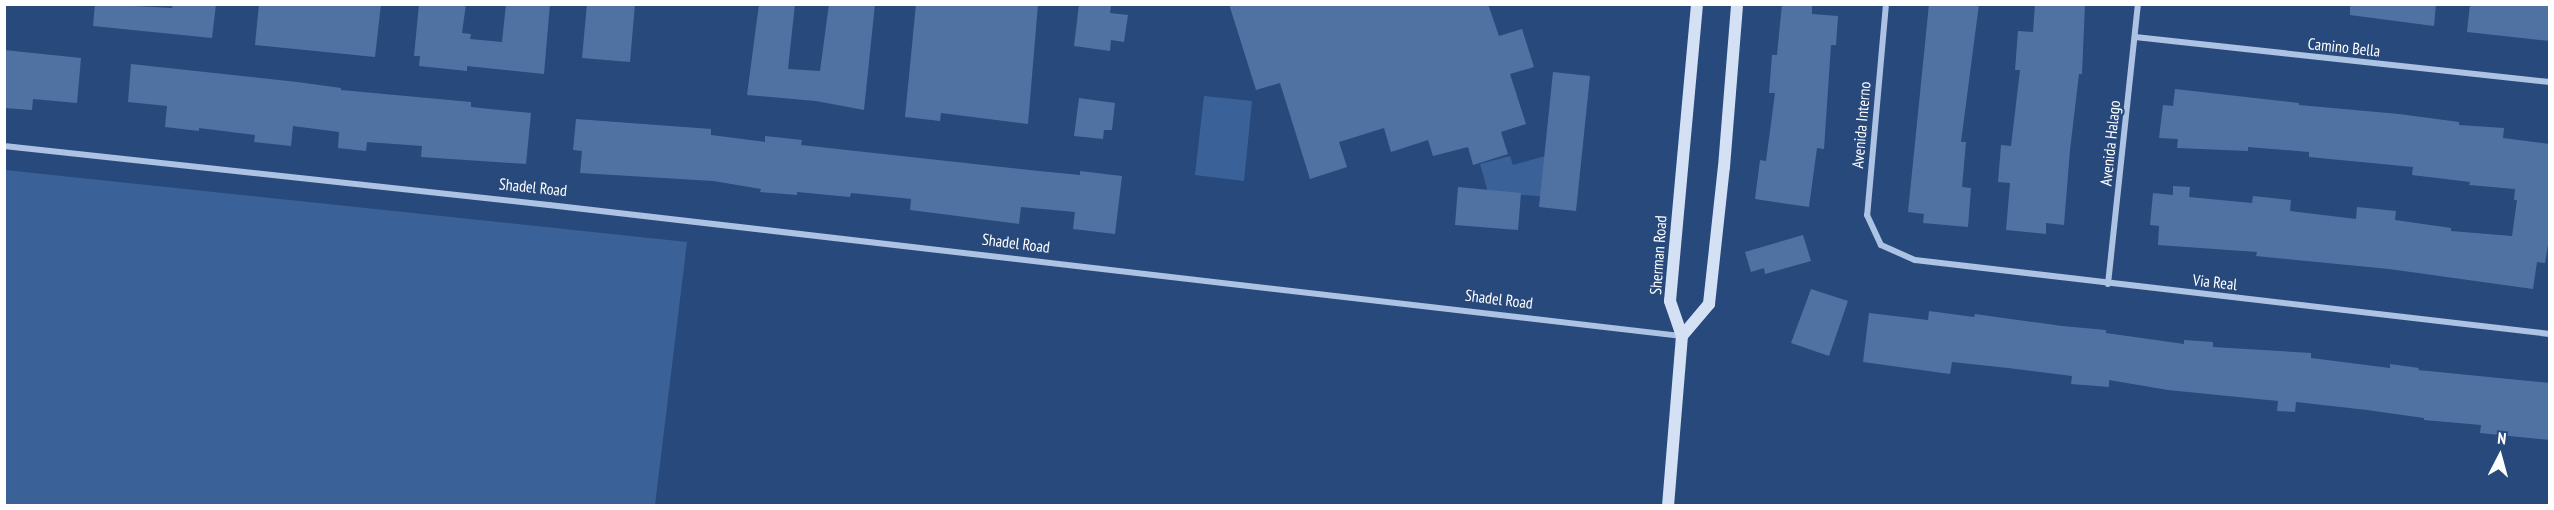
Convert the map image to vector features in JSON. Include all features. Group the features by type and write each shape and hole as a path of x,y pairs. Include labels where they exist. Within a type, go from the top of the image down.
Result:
{"street":[{"name":"Sherman Road","path":"1668,506 1682,336 1670,301 1697,4"},
{"path":"1682,336 1709,304 1724,166 1737,4"},
{"name":"Avenida Interno","path":"1881,245 1866,215 1886,4"},
{"name":"Avenida Halago","path":"2108,284 2138,4"},
{"name":"Camino Bella","path":"2135,37 2550,82"},
{"name":"Shadel Road","path":"4,146 596,210 1682,336"},
{"name":"Via Real","path":"1881,245 1915,260 2550,334"}],"shaded area":[{"path":"1204,96 1252,101 1244,181 1195,175"},
{"path":"1552,154 1548,197 1488,192 1480,164 1510,156 1513,165"},
{"path":"5,170 687,242 655,505 5,505"}],"building":[{"path":"95,4 172,8 173,4 216,4 212,38 93,26"},
{"path":"259,4 381,4 375,57 255,45"},
{"path":"419,4 466,4 462,33 471,34 470,39 502,42 506,4 550,4 544,74 467,66 467,71 419,66 420,56 414,56"},
{"path":"587,4 635,4 630,62 582,58"},
{"path":"759,4 795,4 788,69 820,71 829,4 875,4 864,110 816,101 747,95"},
{"path":"916,4 1038,4 1028,124 941,113 940,121 905,117"},
{"path":"1079,4 1111,6 1110,13 1128,15 1124,42 1111,40 1110,51 1074,46"},
{"path":"1229,4 1488,4 1499,36 1522,29 1534,67 1510,74 1526,124 1501,132 1508,154 1473,165 1468,147 1433,156 1428,140 1391,152 1384,128 1339,142 1347,167 1310,179 1280,83 1256,90"},
{"path":"1782,4 1812,4 1812,14 1838,16 1836,45 1831,45 1824,149 1817,148 1809,207 1755,199 1760,160 1766,161 1775,93 1769,93 1772,55 1777,55"},
{"path":"1929,4 1979,4 1961,142 1966,142 1962,187 1971,188 1968,227 1923,223 1924,214 1908,212"},
{"path":"2035,4 2085,4 2082,74 2079,74 2064,225 2046,223 2046,234 2006,230 2010,183 1998,182 2001,145 2011,146 2020,70 2015,70 2018,31 2033,32"},
{"path":"2350,4 2436,4 2434,26 2350,15"},
{"path":"2470,4 2550,4 2550,41 2467,32"},
{"path":"4,50 81,58 77,103 33,99 32,110 4,108"},
{"path":"131,64 297,82 341,88 341,90 471,102 471,107 531,113 526,164 421,157 422,146 367,142 366,151 338,148 339,132 293,126 291,146 254,142 255,135 199,128 199,131 165,127 167,106 128,102"},
{"path":"1553,72 1590,76 1576,211 1539,207"},
{"path":"2175,89 2299,103 2299,105 2399,114 2459,122 2459,125 2504,128 2503,138 2550,144 2550,232 2545,263 2537,262 2533,289 2389,269 2256,256 2257,252 2158,245 2159,226 2150,225 2153,193 2173,195 2173,186 2190,187 2189,197 2252,203 2253,196 2291,200 2290,211 2356,219 2357,207 2396,211 2395,220 2451,228 2451,231 2512,236 2517,200 2514,200 2515,189 2469,185 2470,182 2412,175 2413,167 2309,157 2309,152 2248,147 2248,151 2177,148 2178,139 2159,138 2163,105 2173,106"},
{"path":"1079,98 1115,103 1112,130 1104,130 1103,139 1074,136"},
{"path":"576,119 711,129 711,135 765,142 765,136 802,140 801,145 1080,175 1080,171 1122,176 1115,234 1073,229 1075,212 1021,207 1019,224 910,210 911,199 851,193 850,197 797,192 797,195 760,192 761,189 713,181 580,173 582,151 573,150"},
{"path":"1458,187 1521,193 1518,230 1455,225"},
{"path":"1803,235 1811,261 1765,274 1764,268 1751,272 1745,252"},
{"path":"1811,289 1848,301 1829,356 1791,343"},
{"path":"1929,311 1974,317 1975,314 2106,330 2106,333 2184,344 2184,340 2213,342 2213,347 2311,353 2311,358 2390,368 2390,364 2419,368 2418,370 2550,383 2550,440 2480,433 2481,425 2424,420 2424,418 2367,410 2296,402 2295,412 2277,411 2278,401 2168,390 2109,380 2109,387 2071,384 2072,376 2008,368 1952,362 1950,374 1863,362 1869,313 1928,320"}]}
